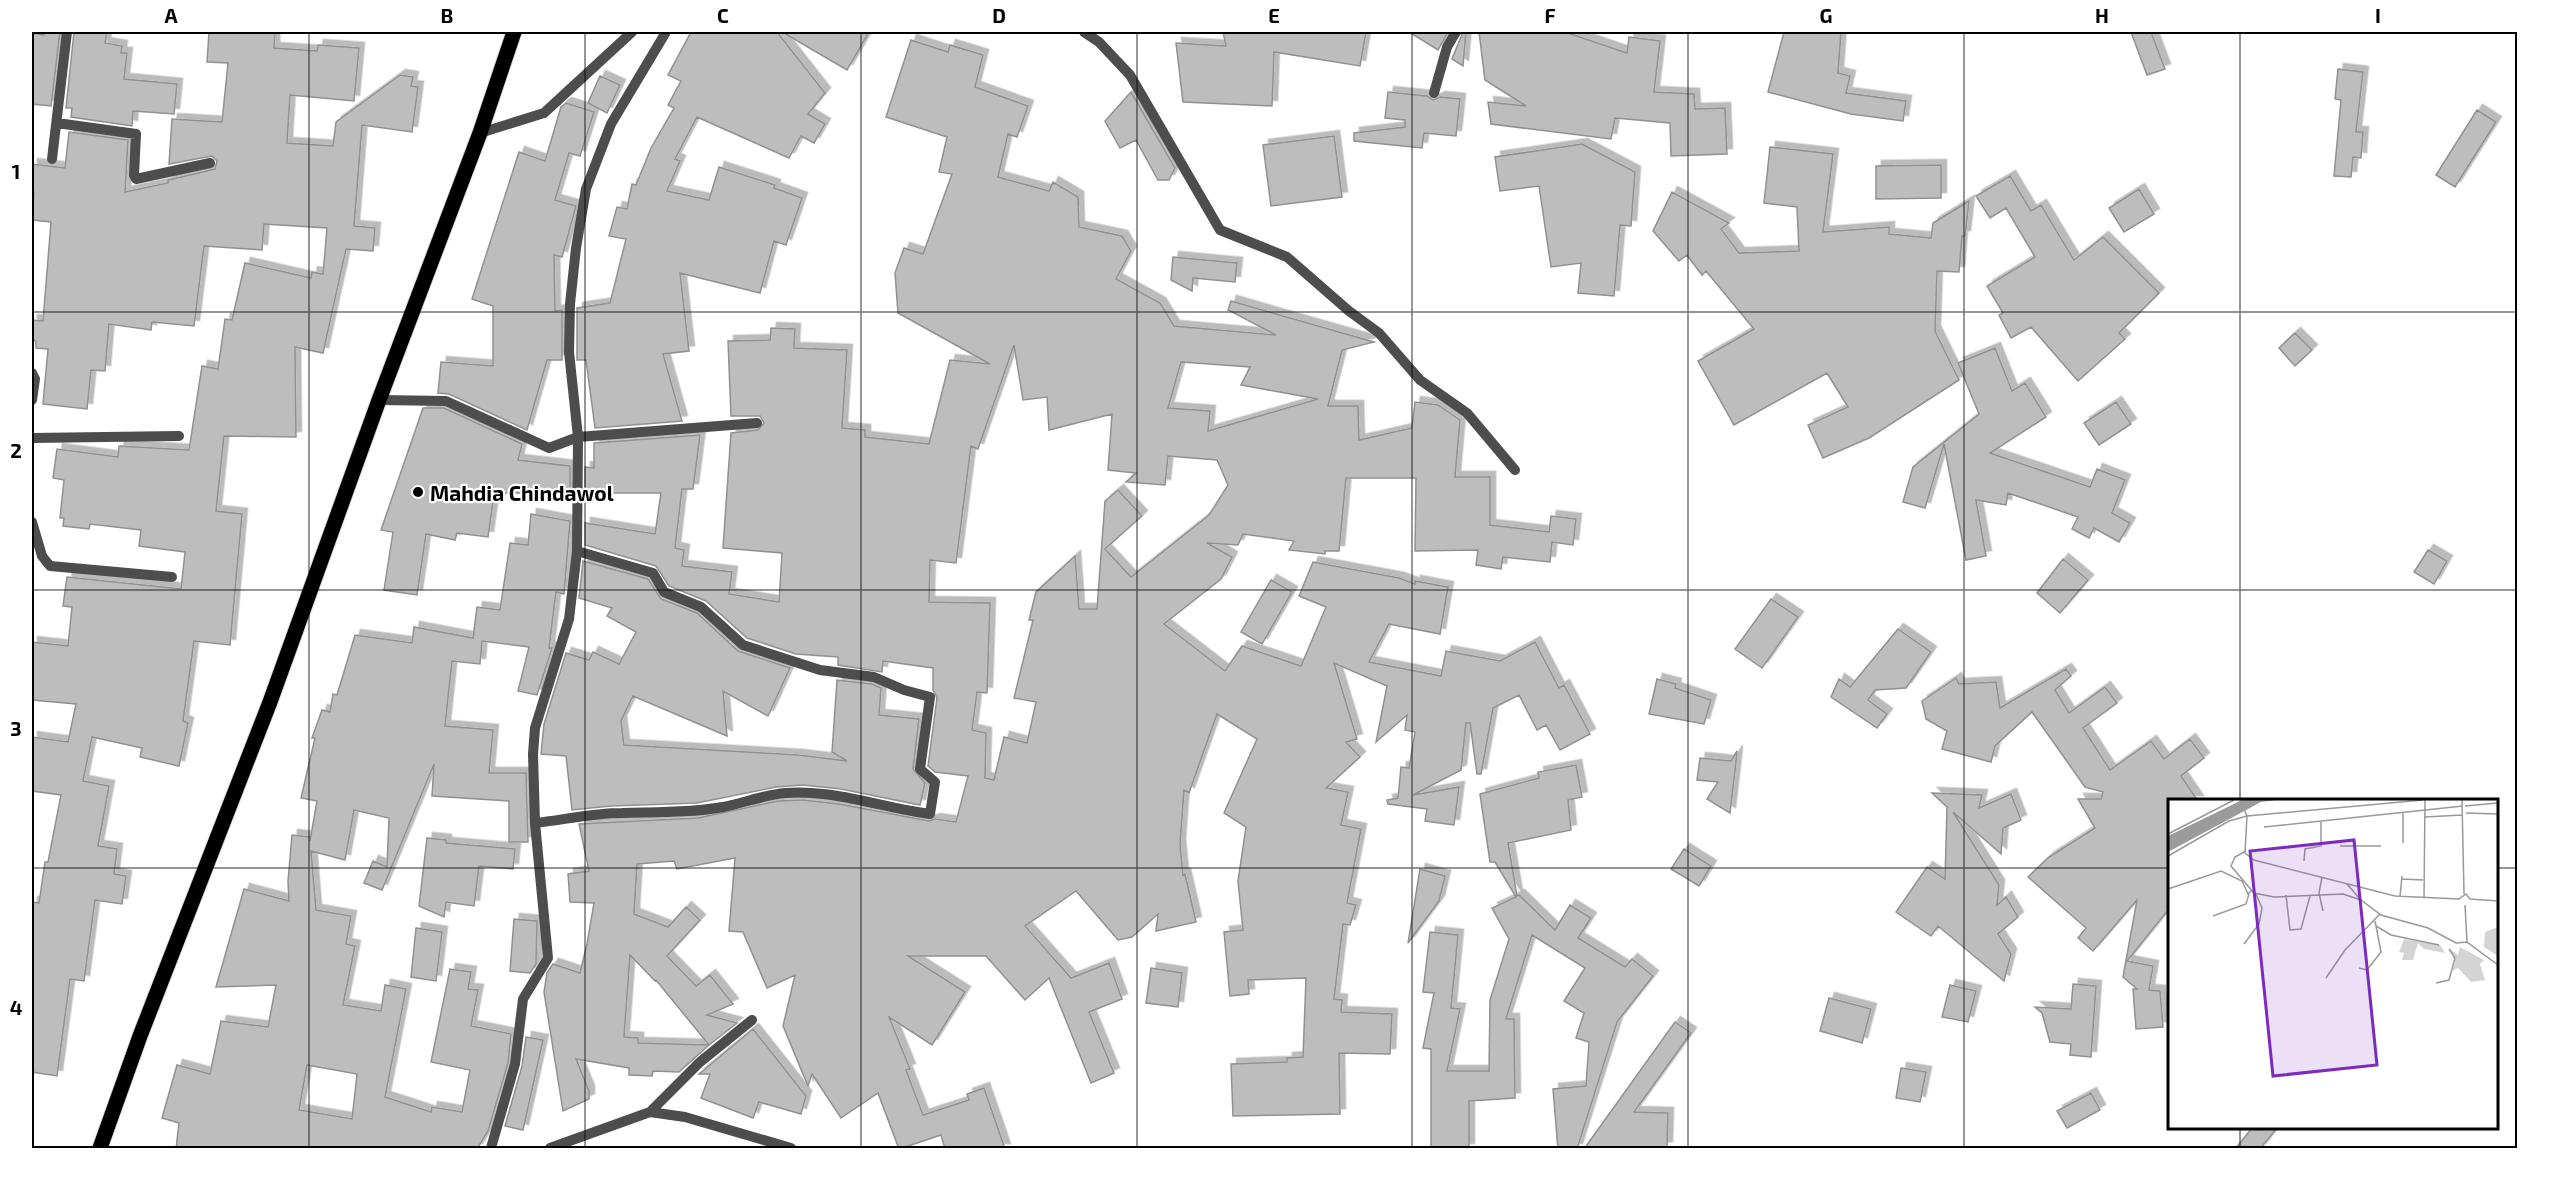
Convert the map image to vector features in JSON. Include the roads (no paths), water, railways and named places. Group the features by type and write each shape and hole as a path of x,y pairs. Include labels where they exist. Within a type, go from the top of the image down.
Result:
{"main road":[{"path":"100,1149 140,1036 270,702 379,400 480,133 514,32"}],"street":[{"path":"52,159 67,32"},
{"path":"480,133 544,112 632,32"},
{"path":"491,1149 515,1064 523,999 548,958 535,823 535,728 570,619 577,551 578,437 569,352 570,304 576,248 586,189 611,124 666,32"},
{"path":"1084,32 1099,42 1130,75 1220,230 1287,257 1349,311 1379,333 1420,380 1467,413 1515,470"},
{"path":"1434,93 1447,47 1456,32"},
{"path":"57,123 136,134 134,175 136,178 210,163"},
{"path":"32,373 35,379 32,399"},
{"path":"379,400 446,401 549,448 578,437 757,423"},
{"path":"32,438 178,436"},
{"path":"32,522 42,556 50,566 172,578"},
{"path":"535,823 622,813 641,815 723,807 749,798 785,793 843,796 893,810 930,814 935,782 920,769 930,697 904,690 874,677 820,670 743,645 701,607 664,592 653,573 577,551"},
{"path":"550,1149 650,1112 700,1062 752,1020"},
{"path":"650,1112 685,1117 791,1149"}],"place":[{"name":"Mahdia Chindawol","path":"418,492"}]}
